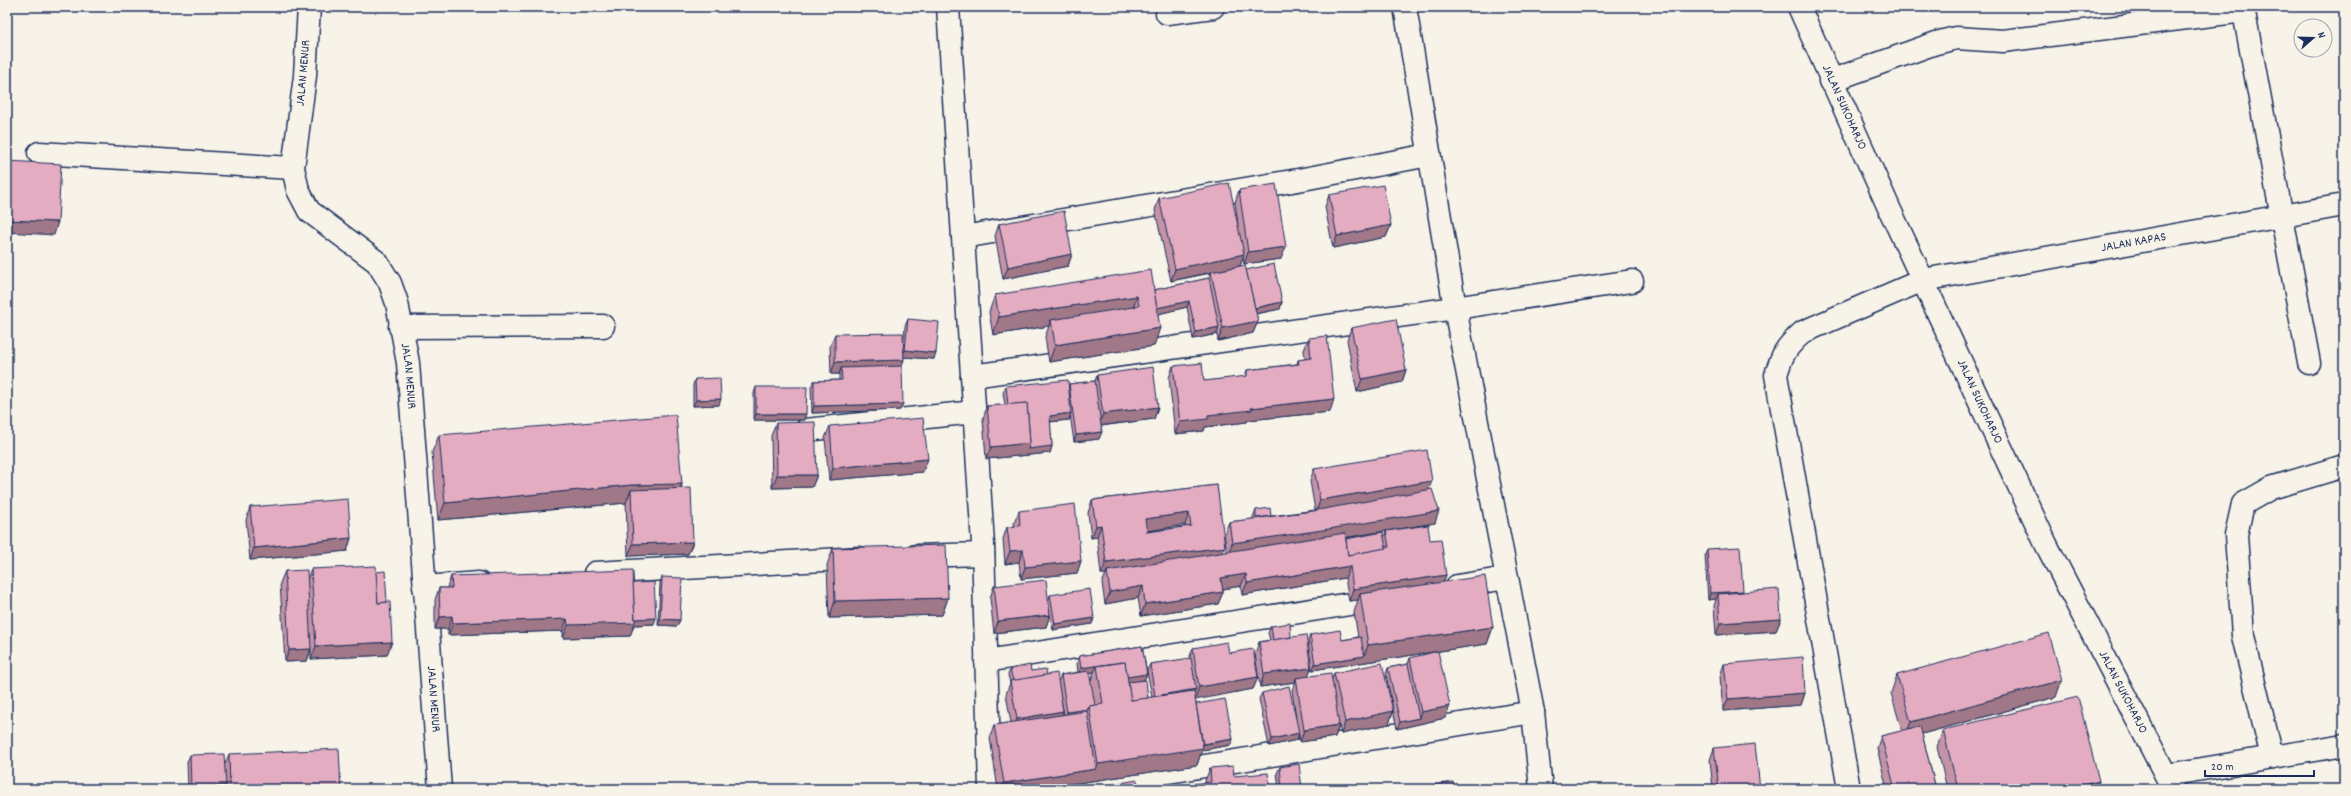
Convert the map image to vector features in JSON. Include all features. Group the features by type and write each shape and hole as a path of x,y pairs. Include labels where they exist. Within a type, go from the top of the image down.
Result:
{"street":[{"name":"JALAN MENUR","path":"309,7 305,76 293,168 298,190 309,211 377,262 390,283 397,303 400,327 408,363 440,789"},
{"path":"948,7 983,554 990,789"},
{"path":"1167,14 1213,7"},
{"path":"1405,7 1455,308 1533,712 1541,789"},
{"name":"JALAN SUKOHARJO","path":"1799,7 1830,81 2046,544 2170,782"},
{"path":"1830,81 1936,43 1956,38 2003,41 2244,9 2284,218 2309,363"},
{"path":"39,153 293,168"},
{"path":"963,237 1290,182 1429,155"},
{"name":"JALAN KAPAS","path":"1849,789 1776,375 1781,357 1788,345 1803,332 1923,280 2284,218 2344,206"},
{"path":"972,376 1455,308 1632,281"},
{"path":"400,327 603,326"},
{"path":"806,430 974,412"},
{"path":"2272,757 2243,636 2236,535 2243,504 2271,488 2344,466"},
{"path":"578,574 661,568 983,554"},
{"path":"1437,589 1507,578"},
{"path":"424,587 502,581"},
{"path":"986,661 1406,595"},
{"path":"1065,789 1533,712"},
{"path":"2170,782 2272,757 2344,745"}],"building":[{"path":"7,161 61,164 58,222 7,220"},
{"path":"1229,183 1244,254 1175,269 1159,198"},
{"path":"1276,184 1286,247 1248,252 1239,190"},
{"path":"1383,185 1391,225 1337,236 1329,195"},
{"path":"1064,211 1072,254 1008,267 999,224"},
{"path":"1274,264 1282,302 1255,308 1246,270"},
{"path":"1245,265 1258,321 1223,328 1211,272"},
{"path":"1151,270 1160,328 1055,345 1051,320 1139,306 1137,296 999,317 995,295"},
{"path":"1209,278 1219,327 1196,332 1189,301 1157,308 1154,290"},
{"path":"908,319 939,322 936,353 905,350"},
{"path":"1396,319 1406,370 1362,379 1351,328"},
{"path":"903,333 904,360 835,362 835,334"},
{"path":"1327,336 1334,399 1251,408 1252,410 1208,415 1208,419 1180,422 1173,366 1202,363 1204,381 1247,376 1247,370 1299,364 1298,360 1311,358 1309,338"},
{"path":"902,366 903,404 814,406 814,381 842,380 841,368"},
{"path":"1153,367 1158,407 1103,414 1097,375"},
{"path":"720,378 721,399 696,400 695,379"},
{"path":"1068,380 1071,413 1050,416 1052,446 1028,449 1030,443 1027,403 1008,405 1006,386"},
{"path":"1095,381 1102,432 1076,435 1069,384"},
{"path":"756,387 807,387 806,414 756,414"},
{"path":"1027,403 1030,443 991,447 987,406"},
{"path":"676,415 682,484 632,485 445,503 439,435"},
{"path":"923,418 928,459 833,468 830,426"},
{"path":"815,422 817,475 777,475 776,423"},
{"path":"1427,450 1432,481 1320,500 1314,469"},
{"path":"1217,485 1225,547 1106,562 1101,525 1096,526 1092,500","holes":["1189,513 1191,526 1147,532 1145,519"]},
{"path":"691,488 693,542 633,544 631,490"},
{"path":"1432,489 1439,511 1232,543 1229,522 1313,511"},
{"path":"348,499 351,538 254,548 250,507"},
{"path":"1075,504 1081,561 1025,567 1023,550 1010,551 1007,527 1020,526 1019,511"},
{"path":"1270,508 1271,516 1256,518 1256,510"},
{"path":"1428,525 1430,540 1441,539 1446,575 1353,589 1350,566 1247,583 1246,574 1221,578 1223,592 1145,604 1143,586 1110,592 1107,571 1345,533 1348,555 1389,547 1386,531"},
{"path":"1383,532 1386,548 1348,555 1346,539"},
{"path":"946,545 948,598 835,601 833,548"},
{"path":"1740,547 1743,591 1710,593 1707,549"},
{"path":"376,566 378,603 390,602 392,642 316,646 311,569"},
{"path":"307,570 311,649 289,650 285,571"},
{"path":"633,570 635,623 568,625 567,619 453,623 452,616 440,617 439,588 452,588 451,576"},
{"path":"385,571 387,602 378,603 376,572"},
{"path":"1485,576 1493,627 1368,645 1360,594"},
{"path":"662,577 682,578 680,620 660,619"},
{"path":"1046,580 1050,615 998,621 994,586"},
{"path":"654,582 656,618 635,619 633,583"},
{"path":"1090,589 1094,618 1055,624 1050,595"},
{"path":"1779,589 1781,619 1720,623 1718,594"},
{"path":"1290,623 1291,637 1273,640 1271,626"},
{"path":"1340,630 1342,640 1361,637 1364,656 1315,664 1310,635"},
{"path":"2049,633 2062,680 1911,722 1897,675"},
{"path":"1306,635 1311,668 1264,674 1259,642"},
{"path":"1227,642 1229,653 1253,649 1258,677 1199,687 1193,648"},
{"path":"1142,646 1147,674 1127,677 1125,662 1081,668 1079,656"},
{"path":"1438,651 1450,706 1421,712 1410,658"},
{"path":"1803,657 1805,693 1728,699 1724,664"},
{"path":"1191,658 1196,689 1155,696 1150,664"},
{"path":"1125,662 1131,700 1194,691 1203,748 1098,764 1089,706 1103,704 1097,666"},
{"path":"1382,663 1393,711 1345,722 1334,673"},
{"path":"1408,664 1419,718 1400,722 1388,668"},
{"path":"1030,665 1031,671 1046,669 1047,675 1013,681 1010,669"},
{"path":"1089,671 1095,705 1089,706 1088,709 1067,712 1061,675"},
{"path":"1057,673 1063,711 1017,719 1010,681"},
{"path":"1331,673 1339,725 1304,730 1296,678"},
{"path":"1146,680 1148,698 1131,700 1128,682"},
{"path":"1289,686 1299,733 1272,739 1262,693"},
{"path":"2078,697 2099,781 2068,789 1958,789 1943,730"},
{"path":"1225,699 1233,739 1203,744 1196,704"},
{"path":"1087,711 1096,769 1004,783 994,725"},
{"path":"1920,726 1936,789 1895,789 1881,736"},
{"path":"1755,744 1760,789 1719,789 1714,748"},
{"path":"339,749 341,789 230,789 229,754"},
{"path":"224,754 226,785 191,787 190,755"},
{"path":"1299,764 1302,789 1282,789 1280,767"},
{"path":"1233,766 1234,776 1268,773 1270,789 1152,789 1211,782 1210,768"},
{"path":"1137,780 1139,789 1103,789 1103,786"},
{"path":"1453,782 1454,789 1411,789"},
{"path":"1493,786 1494,789 1475,789"}]}
